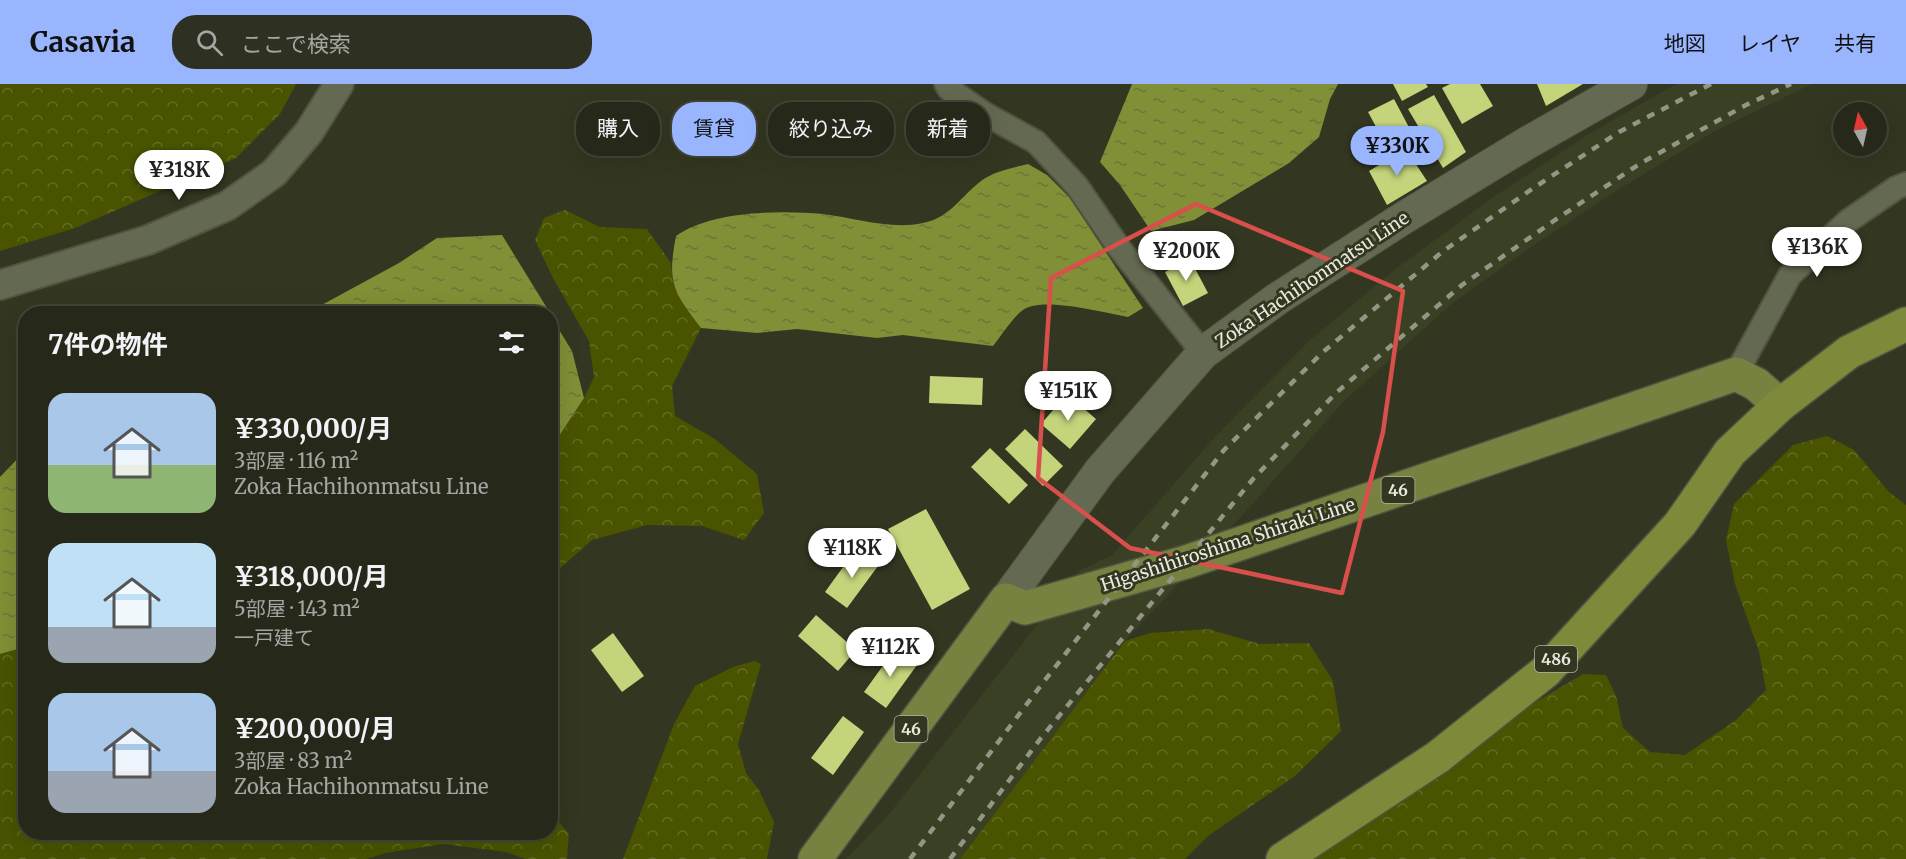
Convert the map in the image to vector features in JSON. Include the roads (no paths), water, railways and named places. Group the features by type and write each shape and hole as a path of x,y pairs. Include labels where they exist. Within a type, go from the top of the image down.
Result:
{"highway":[{"name":"486","path":"1283,859 1438,757 1546,671 1680,524 1730,452 1780,405 1849,352 1906,324"}],"main road":[{"name":"Zoka Hachihonmatsu Line","path":"1006,600 1100,471 1203,354 1277,299 1405,217 1527,143 1631,84"},
{"path":"1736,374 1756,384 1780,405"},
{"name":"Higashihiroshima Shiraki Line","path":"1006,600 1026,608 1186,562 1736,374"},
{"name":"46","path":"815,859 1006,600"}],"street":[{"path":"0,285 148,240 227,206 274,173 309,132 339,84"},
{"path":"946,84 985,114 1036,142 1077,186 1120,249 1203,354"},
{"path":"1736,374 1790,275 1848,222 1896,188 1906,184"}],"water":[{"path":"1132,84 1338,84 1330,99 1319,137 1289,163 1194,220 1151,231 1120,185 1100,162"},
{"path":"1028,164 1047,175 1069,197 1143,308 1128,317 1059,305 1032,306 1015,317 993,346 903,335 877,338 797,329 757,333 701,328 678,295 672,265 676,236 708,221 746,214 787,212 823,214 898,225 923,223 948,211 986,178 1003,170"},
{"path":"502,235 546,306 320,306 399,263 437,238"},
{"path":"558,328 572,351 584,398 559,436"},
{"path":"18,458 18,649 0,654 0,477"}],"railway":[{"path":"910,859 1042,684 1224,450 1323,352 1442,252 1532,189 1619,132 1711,84"},
{"path":"950,859 1041,738 1253,479 1337,392 1462,285 1555,220 1641,163 1746,105 1791,84"}]}
